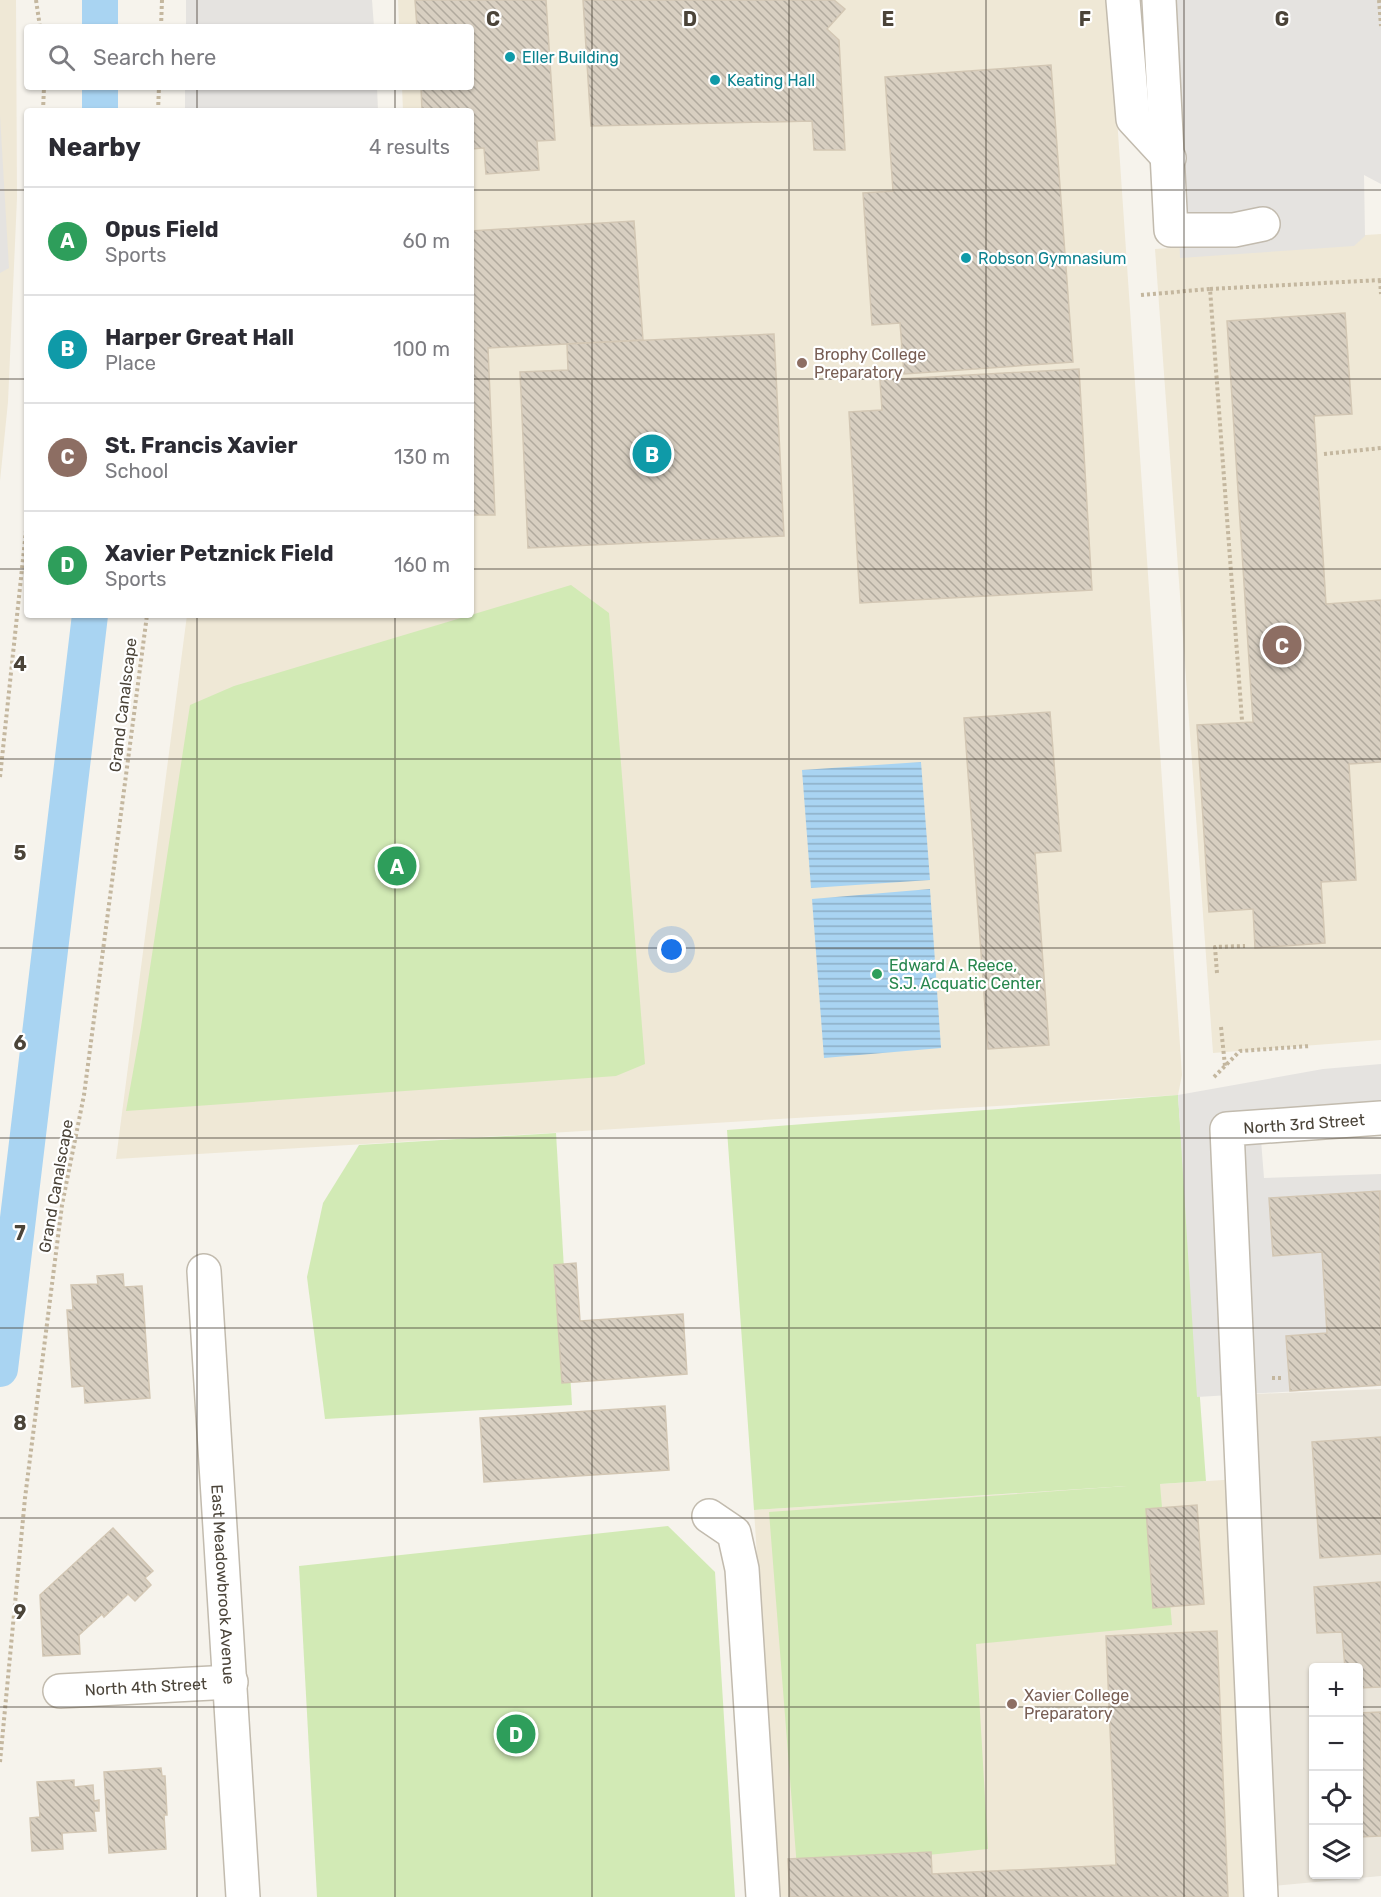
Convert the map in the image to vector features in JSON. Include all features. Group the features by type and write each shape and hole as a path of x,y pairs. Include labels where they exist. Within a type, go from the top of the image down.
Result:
{"street":[{"path":"1124,0 1132,119 1168,158"},
{"path":"1159,0 1171,230 1234,230 1263,224"},
{"name":"North 3rd Street","path":"1261,1897 1227,1129 1381,1118"},
{"name":"East Meadowbrook Avenue","path":"204,1271 243,1897"},
{"path":"709,1516 734,1533 742,1569 763,1897"},
{"name":"North 4th Street","path":"60,1691 231,1682"}],"path":[{"path":"36,0 40,24"},
{"path":"161,24 162,0"},
{"path":"1379,0 1381,26"},
{"path":"44,90 44,108"},
{"path":"158,108 159,90"},
{"path":"1142,295 1380,280 1381,294"},
{"path":"1210,289 1242,720"},
{"path":"1324,454 1381,448"},
{"path":"0,777 24,549"},
{"name":"Grand Canalscape","path":"0,1762 26,1498 61,1217 84,1095 147,618"},
{"path":"1217,972 1215,947 1245,946"},
{"path":"1221,1027 1225,1066"},
{"path":"1214,1077 1240,1051 1310,1046"}],"shaded area":[{"path":"0,0 16,0 17,198 8,402 0,481"},
{"path":"186,0 372,0 374,24 186,24"},
{"name":"Brophy College Preparatory","path":"398,0 1109,0 1182,1075 1178,1095 116,1159 187,618 474,618 474,108 403,108 402,90 474,90 474,24 399,24"},
{"path":"1170,0 1381,0 1381,184 1364,175 1365,236 1354,246 1180,258"},
{"path":"185,90 377,90 378,108 185,108"},
{"path":"0,115 9,268 0,273"},
{"path":"1381,234 1381,1040 1213,1053 1155,249"},
{"path":"1381,1064 1381,1118 1260,1127 1264,1178 1381,1174 1381,1386 1197,1397 1178,1095 1323,1069"},
{"path":"1381,1389 1381,1876 1363,1878 1363,1663 1309,1663 1309,1879 1348,1879 1261,1887 1256,1394"},
{"name":"Xavier College Preparatory","path":"1239,1479 1276,1897 779,1897 754,1510"}],"green space":[{"path":"571,585 609,613 645,1064 616,1076 126,1111 190,705 234,686 461,618 474,618 474,614"},
{"path":"1178,1095 1206,1481 1160,1484 1172,1625 976,1644 988,1849 797,1868 769,1512 1127,1486 754,1510 727,1130"},
{"path":"556,1133 572,1405 325,1419 307,1277 323,1203 359,1145"},
{"path":"668,1526 715,1572 735,1897 317,1897 299,1566"}],"water":[{"path":"921,762 930,880 811,888 802,770"},
{"name":"Edward A. Reece, S.J. Acquatic Center","path":"930,889 941,1048 824,1058 812,899"}],"building":[{"name":"Eller Building","path":"415,0 546,0 555,140 537,141 539,170 486,174 484,148 474,149 474,108 422,108 421,90 474,90 474,24 417,24"},
{"name":"Keating Hall","path":"583,0 834,0 845,9 827,29 839,40 845,150 814,150 812,121 591,126"},
{"name":"Robson Gymnasium","path":"1051,65 1073,362 904,374 900,323 872,325 863,193 893,191 885,77"},
{"path":"634,221 643,340 488,348 495,515 474,515 474,231"},
{"path":"1345,313 1352,414 1314,416 1326,604 1381,600 1381,762 1349,764 1356,880 1321,882 1325,943 1255,948 1253,909 1209,912 1197,725 1253,722 1227,321"},
{"path":"774,334 784,536 528,548 520,372 568,370 567,344"},
{"path":"1079,369 1092,590 860,603 849,412 882,410 880,380"},
{"path":"1050,712 1061,851 1035,853 1049,1045 988,1049 964,718"},
{"path":"1380,1191 1381,1385 1290,1391 1286,1336 1327,1333 1322,1252 1273,1256 1269,1198"},
{"path":"576,1263 580,1321 683,1314 687,1374 562,1383 554,1265"},
{"path":"123,1274 124,1287 142,1286 150,1398 85,1403 84,1386 72,1387 67,1310 73,1310 71,1285 98,1284 97,1276"},
{"path":"665,1406 669,1470 484,1482 480,1418"},
{"path":"1381,1437 1381,1554 1320,1558 1312,1442"},
{"path":"1197,1505 1204,1604 1153,1608 1146,1509"},
{"path":"113,1528 153,1571 145,1578 151,1585 135,1601 128,1594 104,1617 102,1614 79,1635 80,1654 43,1656 40,1595"},
{"path":"1381,1582 1381,1687 1363,1688 1363,1663 1345,1663 1342,1632 1317,1633 1314,1587"},
{"path":"1217,1631 1228,1897 790,1897 788,1859 931,1852 932,1874 1116,1865 1106,1636"},
{"path":"1381,1712 1381,1836 1363,1837 1363,1713"},
{"path":"161,1768 162,1776 165,1776 166,1849 109,1853 104,1772"},
{"path":"74,1780 74,1787 93,1785 94,1801 99,1800 99,1811 94,1811 96,1831 62,1833 63,1849 32,1851 30,1818 40,1817 37,1782"}],"waterway":[{"path":"100,0 100,24"},
{"path":"100,90 100,108"},
{"path":"0,1369 90,618"}],"place":[{"name":"Eller Building","path":"510,57"},
{"name":"Keating Hall","path":"715,80"},
{"name":"Robson Gymnasium","path":"966,258"},
{"name":"Brophy College Preparatory","path":"802,363"},
{"name":"Harper Great Hall","path":"652,454"},
{"name":"St. Francis Xavier","path":"1282,645"},
{"name":"Opus Field","path":"397,866"},
{"name":"Edward A. Reece, S.J. Acquatic Center","path":"877,974"},
{"name":"Xavier College Preparatory","path":"1012,1704"},
{"name":"Xavier Petznick Field","path":"516,1734"}]}
